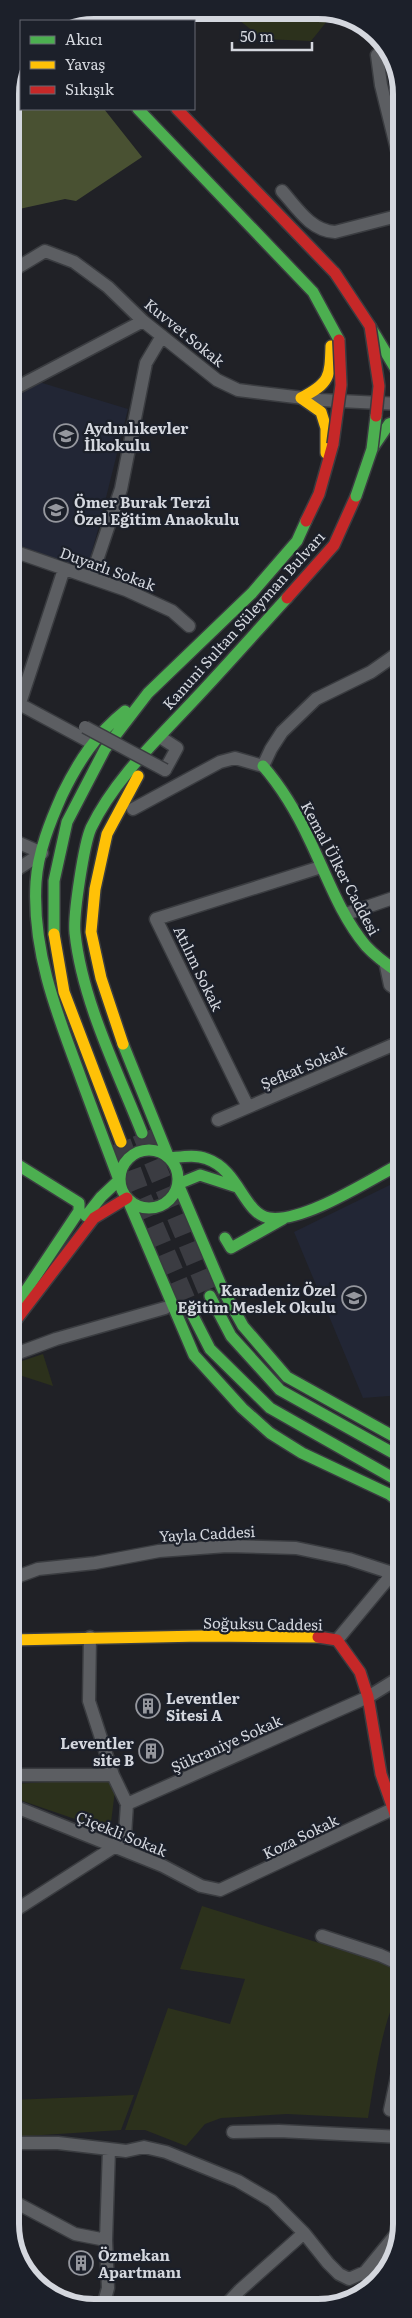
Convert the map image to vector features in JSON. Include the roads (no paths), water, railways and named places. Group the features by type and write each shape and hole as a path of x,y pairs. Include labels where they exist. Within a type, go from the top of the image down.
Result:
{"main road":[{"name":"Kanuni Sultan Süleyman Bulvarı","path":"121,1142 64,992 54,936 54,881 67,822 105,749 148,693 252,593 297,541 319,494 327,466 333,444 341,385 339,340 313,292 139,110"},
{"name":"Kanuni Sultan Süleyman Bulvarı","path":"142,1133 112,1059 84,981 76,931 80,881 90,831 132,766 334,545 356,496 372,449 379,386 370,326 335,273 178,110"},
{"path":"313,292 332,345 330,378 324,387 301,398 321,412 326,428 327,466"},
{"path":"370,326 393,365"},
{"path":"372,449 389,424 393,423"},
{"path":"148,693 105,726 85,735 52,816 36,881 40,956 51,1001 122,1190 194,1355 242,1408 270,1433 302,1453 393,1497"},
{"path":"176,719 140,772 107,834 95,889 91,932 101,978 125,1050 175,1166 178,1184 223,1290 243,1326 287,1377 393,1436"},
{"name":"Kemal Ülker Caddesi","path":"263,766 279,785 300,820 321,867 366,948 393,970"},
{"path":"19,1301 101,1197 119,1180 120,1170 125,1161 132,1154 141,1150 152,1149 170,1158 191,1157 208,1160 229,1174 261,1217 283,1219"},
{"path":"19,1165 79,1203 79,1211 21,1298"},
{"path":"225,1238 231,1248 283,1219 310,1211 393,1168"},
{"path":"127,1198 142,1208 161,1206 174,1193 178,1184 200,1175 237,1187"},
{"path":"67,1181 85,1192 101,1197"},
{"path":"19,1316 94,1218 112,1205 127,1198"},
{"path":"210,1296 231,1336 280,1390 393,1453"},
{"path":"189,1308 210,1349 270,1408 393,1478"},
{"name":"Soğuksu Caddesi","path":"19,1640 90,1637 317,1637 337,1640 360,1672 368,1697 382,1774 393,1809"}],"street":[{"path":"376,55 393,133"},
{"path":"282,191 309,222 324,232 334,232 393,217"},
{"name":"Kuvvet Sokak","path":"19,267 45,251 74,262 108,287 143,321 217,380 238,390 320,400 393,404"},
{"path":"19,386 143,321"},
{"path":"91,578 121,489 146,363 162,336"},
{"name":"Duyarlı Sokak","path":"19,553 126,590 164,608 189,626"},
{"path":"19,690 64,569"},
{"path":"133,809 220,762 235,758 263,766 270,749 282,732 316,699 371,672 393,657"},
{"path":"19,703 85,735 165,770 177,748 163,739"},
{"path":"19,843 42,853"},
{"path":"19,868 42,853"},
{"name":"Atılım Sokak","path":"248,1108 156,919 321,867"},
{"path":"346,914 393,898"},
{"path":"386,966 390,985 393,987"},
{"name":"Şefkat Sokak","path":"218,1120 393,1045"},
{"path":"19,1353 165,1308"},
{"name":"Yayla Caddesi","path":"19,1576 38,1569 95,1563 158,1551 227,1546 296,1548 349,1559 393,1576"},
{"path":"337,1640 393,1581"},
{"path":"19,1908 114,1847 125,1835 127,1804 113,1775 89,1701 90,1637"},
{"name":"Şükraniye Sokak","path":"127,1804 368,1697 393,1682"},
{"path":"19,1775 113,1775"},
{"name":"Çiçekli Sokak","path":"19,1808 163,1866 201,1886 220,1890"},
{"name":"Koza Sokak","path":"220,1890 393,1809"},
{"path":"322,1936 393,1961"},
{"path":"390,2110 393,2096"},
{"path":"233,2132 279,2131 393,2137"},
{"path":"19,2143 58,2143 126,2151 144,2147 166,2152 238,2181 272,2200 304,2233 339,2274 349,2279 365,2272 392,2239"},
{"path":"105,2299 108,2288 106,2240 109,2149"},
{"path":"19,2204 76,2234 106,2240"},
{"path":"232,2299 304,2233"},
{"path":"365,2272 369,2280"}],"tunnel":[{"path":"142,1133 210,1296"},
{"path":"121,1142 138,1189 189,1308"}],"place":[{"name":"Aydınlıkevler İlkokulu","path":"66,436"},
{"name":"Ömer Burak Terzi Özel Eğitim Anaokulu","path":"56,510"},
{"name":"Karadeniz Özel Eğitim Meslek Okulu","path":"354,1298"},
{"name":"Leventler Sitesi A","path":"148,1706"},
{"name":"Leventler site B","path":"151,1751"},
{"name":"Özmekan Apartmanı","path":"81,2263"}]}
